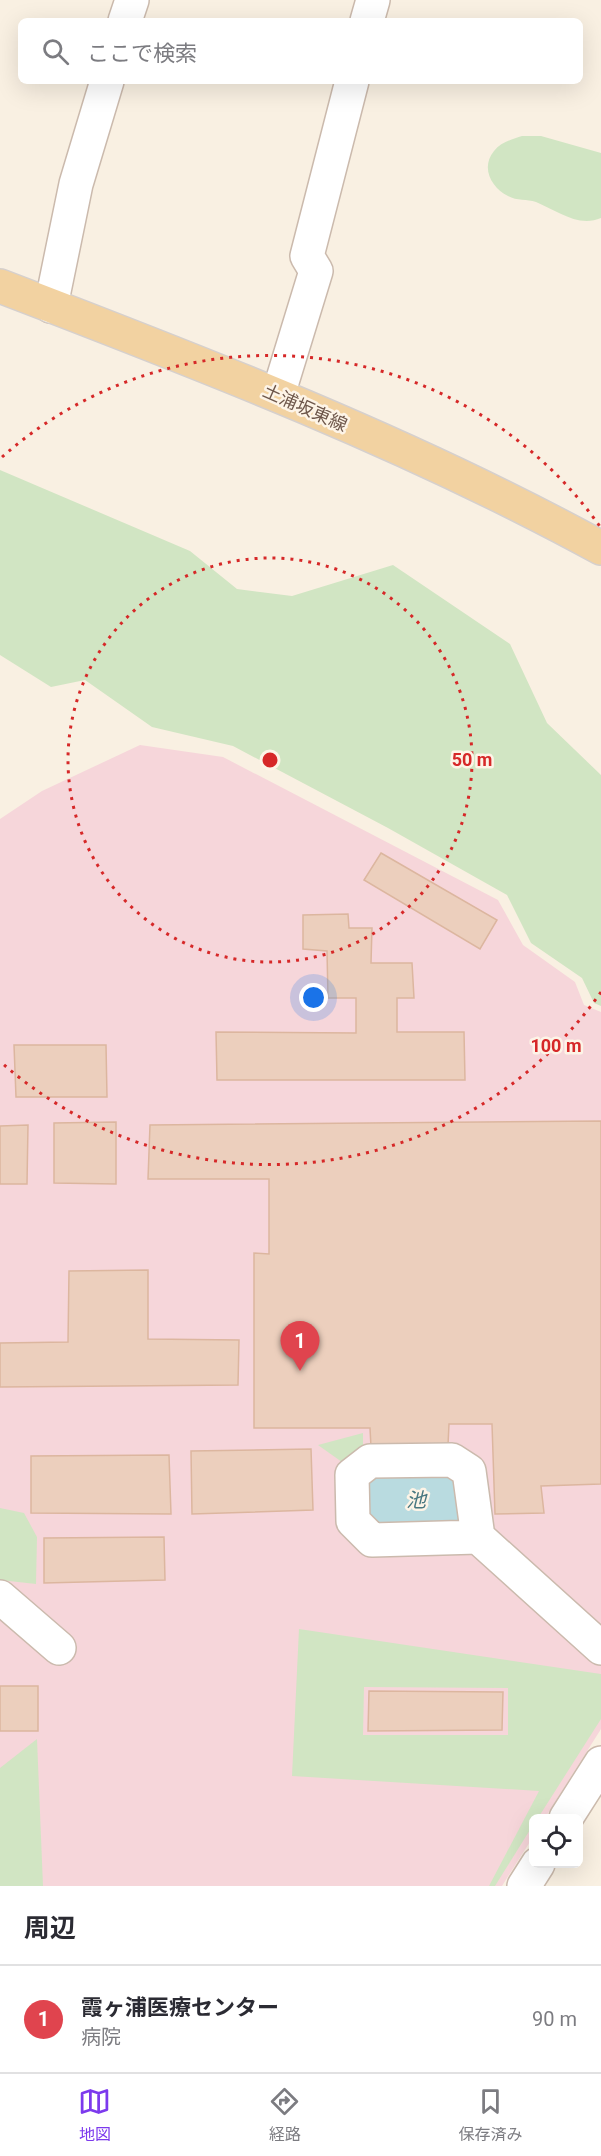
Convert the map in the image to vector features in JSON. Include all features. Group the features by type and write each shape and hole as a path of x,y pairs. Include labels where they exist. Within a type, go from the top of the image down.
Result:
{"main road":[{"name":"土浦坂東線","path":"0,286 278,395 491,490 601,548"}],"street":[{"path":"127,18 132,0"},
{"path":"369,18 373,0"},
{"path":"51,306 76,184 106,84"},
{"path":"278,395 316,271 308,256 351,84"},
{"path":"478,1537 601,1648"},
{"path":"0,1597 59,1648"},
{"path":"569,1814 601,1763"},
{"path":"524,1886 535,1868"}],"shaded area":[{"path":"140,745 223,757 498,900 523,945 575,982 584,1005 601,1012 601,1729 548,1814 529,1814 529,1843 502,1886 0,1886 0,819 42,791"}],"green space":[{"path":"522,136 541,136 601,153 601,218 592,221 576,219 536,202 511,198 497,188 488,171 490,157 500,145"},
{"path":"0,470 190,551 237,589 292,596 393,565 510,644 547,723 601,775 601,1006 594,1003 582,978 531,943 507,895 388,828 233,746 152,727 85,680 51,687 0,655"},
{"path":"363,1433 363,1454 349,1467 318,1445"},
{"path":"0,1508 24,1513 37,1537 36,1584 0,1580"},
{"path":"299,1629 601,1674 601,1719 541,1814 529,1814 529,1831 495,1886 489,1886 539,1791 292,1776","holes":["364,1687 508,1688 508,1735 363,1735"]},
{"path":"37,1739 43,1886 0,1886 0,1768"}],"water":[{"name":"池","path":"449,1467 472,1532 375,1533 360,1519 360,1479"}],"building":[{"path":"381,853 497,920 480,949 364,880"},
{"path":"348,914 349,928 372,928 371,963 412,963 414,998 397,998 397,1032 464,1032 465,1080 217,1080 216,1032 356,1033 356,998 328,998 327,951 303,949 303,915"},
{"path":"14,1045 106,1045 107,1097 16,1097"},
{"path":"601,1121 601,1484 541,1486 544,1513 495,1514 492,1424 449,1424 448,1445 371,1447 370,1428 254,1428 254,1253 269,1254 269,1179 148,1179 150,1125"},
{"path":"116,1122 116,1184 54,1183 54,1123"},
{"path":"28,1125 27,1184 0,1184 0,1126"},
{"path":"148,1270 148,1339 239,1340 238,1385 0,1387 0,1343 68,1342 69,1271"},
{"path":"311,1449 313,1510 192,1514 191,1451"},
{"path":"169,1455 171,1514 31,1513 31,1456"},
{"path":"164,1537 165,1580 44,1583 44,1538"},
{"path":"0,1686 38,1686 38,1731 0,1731"},
{"path":"369,1691 503,1692 502,1730 368,1731"}],"place":[{"name":"霞ヶ浦医療センター","path":"300,1371"}]}
